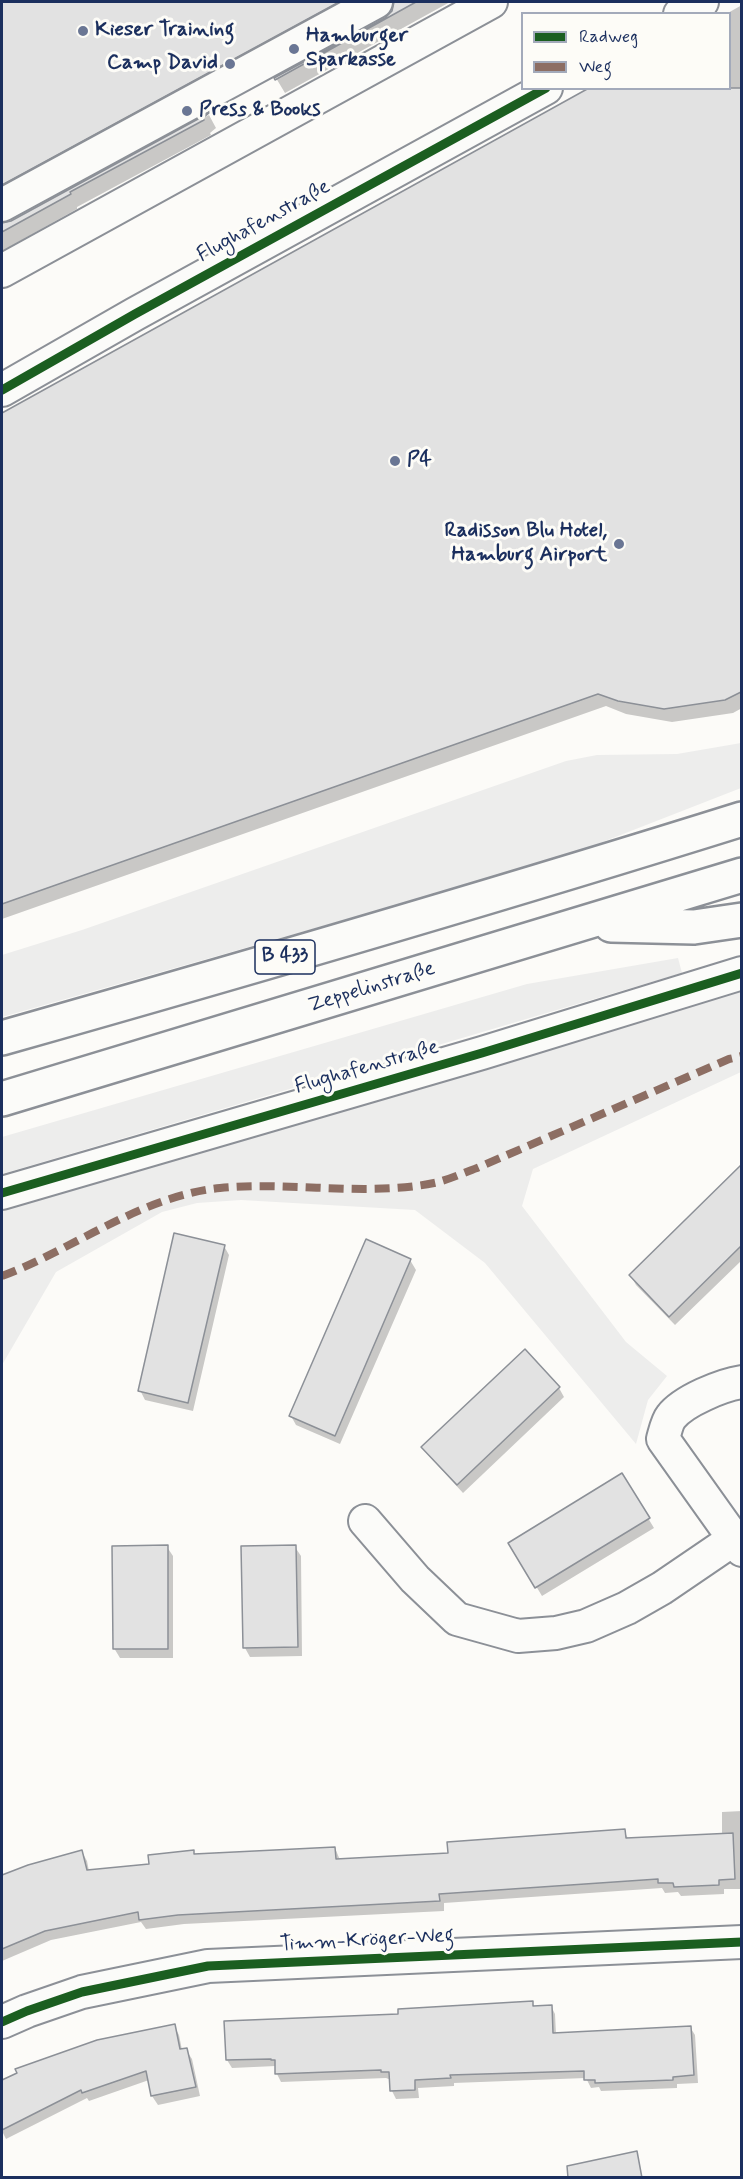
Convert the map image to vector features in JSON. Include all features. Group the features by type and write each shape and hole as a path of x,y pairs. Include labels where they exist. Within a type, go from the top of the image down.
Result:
{"highway":[{"name":"B 433","path":"2,1038 283,958 741,819"},
{"name":"Zeppelinstraße","path":"2,1099 741,875"},
{"path":"582,925 694,927 741,920"}],"street":[{"path":"2,205 376,2"},
{"path":"2,271 491,2"},
{"path":"684,12 702,2"},
{"name":"Flughafenstraße","path":"2,390 135,314 542,90"},
{"name":"Flughafenstraße","path":"2,1193 470,1056 741,973"},
{"path":"365,1521 415,1579 457,1619 518,1636 555,1633 586,1626 627,1608 738,1544 663,1439 670,1418 687,1403 732,1383 741,1382"},
{"name":"Timm-Kröger-Weg","path":"2,2022 82,1992 208,1966 741,1942"}],"shaded area":[{"path":"741,743 741,788 559,859 2,1017 2,955 82,930 566,761 597,755 677,754"},
{"path":"678,958 682,973 2,1174 2,1137 527,984"},
{"path":"741,988 741,1072 533,1169 522,1206 626,1342 667,1376 648,1400 636,1444 485,1263 415,1210 241,1200 197,1203 162,1212 56,1272 2,1365 2,1211"}],"building":[{"path":"2,2 339,2 2,185"},
{"path":"394,2 416,2 275,80 274,78 385,18 392,11"},
{"name":"P4","path":"731,88 741,88 741,692 725,700 664,709 618,701 598,694 2,904 2,413 585,90 731,90"},
{"path":"209,113 203,118 204,120 70,192 71,194 2,232 2,223 11,221"},
{"path":"741,1165 741,1246 669,1317 629,1275"},
{"path":"174,1233 225,1245 188,1403 138,1391"},
{"path":"366,1239 411,1259 335,1436 289,1416"},
{"path":"525,1349 560,1387 457,1485 421,1447"},
{"path":"622,1473 650,1518 535,1588 508,1543"},
{"path":"168,1545 168,1649 113,1649 112,1546"},
{"path":"296,1545 298,1647 243,1648 241,1546"},
{"path":"625,1829 626,1838 733,1833 735,1879 719,1880 719,1885 674,1887 673,1883 658,1883 658,1879 439,1894 440,1901 178,1915 139,1920 138,1912 45,1931 2,1949 2,1875 82,1850 87,1870 149,1864 148,1855 194,1850 194,1854 335,1847 336,1859 448,1853 447,1842"},
{"path":"533,2001 533,2006 552,2005 553,2033 691,2026 694,2075 673,2077 673,2080 595,2083 595,2080 584,2080 584,2071 450,2075 451,2078 415,2080 415,2090 390,2091 389,2072 381,2072 381,2070 275,2074 275,2060 226,2060 224,2021 398,2014 398,2009"},
{"path":"175,2024 180,2049 187,2048 196,2087 151,2096 146,2071 82,2093 81,2090 2,2130 2,2080 17,2073 15,2069 97,2040"},
{"path":"637,2151 642,2178 568,2178 567,2166"}],"marked path":[{"path":"2,1276 135,1212 191,1193 246,1186 381,1189 439,1182 477,1168 729,1059 742,1056"}],"cycle path":[{"path":"2,390 135,314 542,90"},
{"path":"2,1193 482,1053 742,973"},
{"path":"2,2022 82,1992 208,1966 742,1942"}],"place":[{"name":"Kieser Training","path":"83,31"},
{"name":"Hamburger Sparkasse","path":"294,49"},
{"name":"Camp David","path":"230,64"},
{"name":"Press & Books","path":"187,111"},
{"name":"P4","path":"395,461"},
{"name":"Radisson Blu Hotel, Hamburg Airport","path":"619,544"}]}
